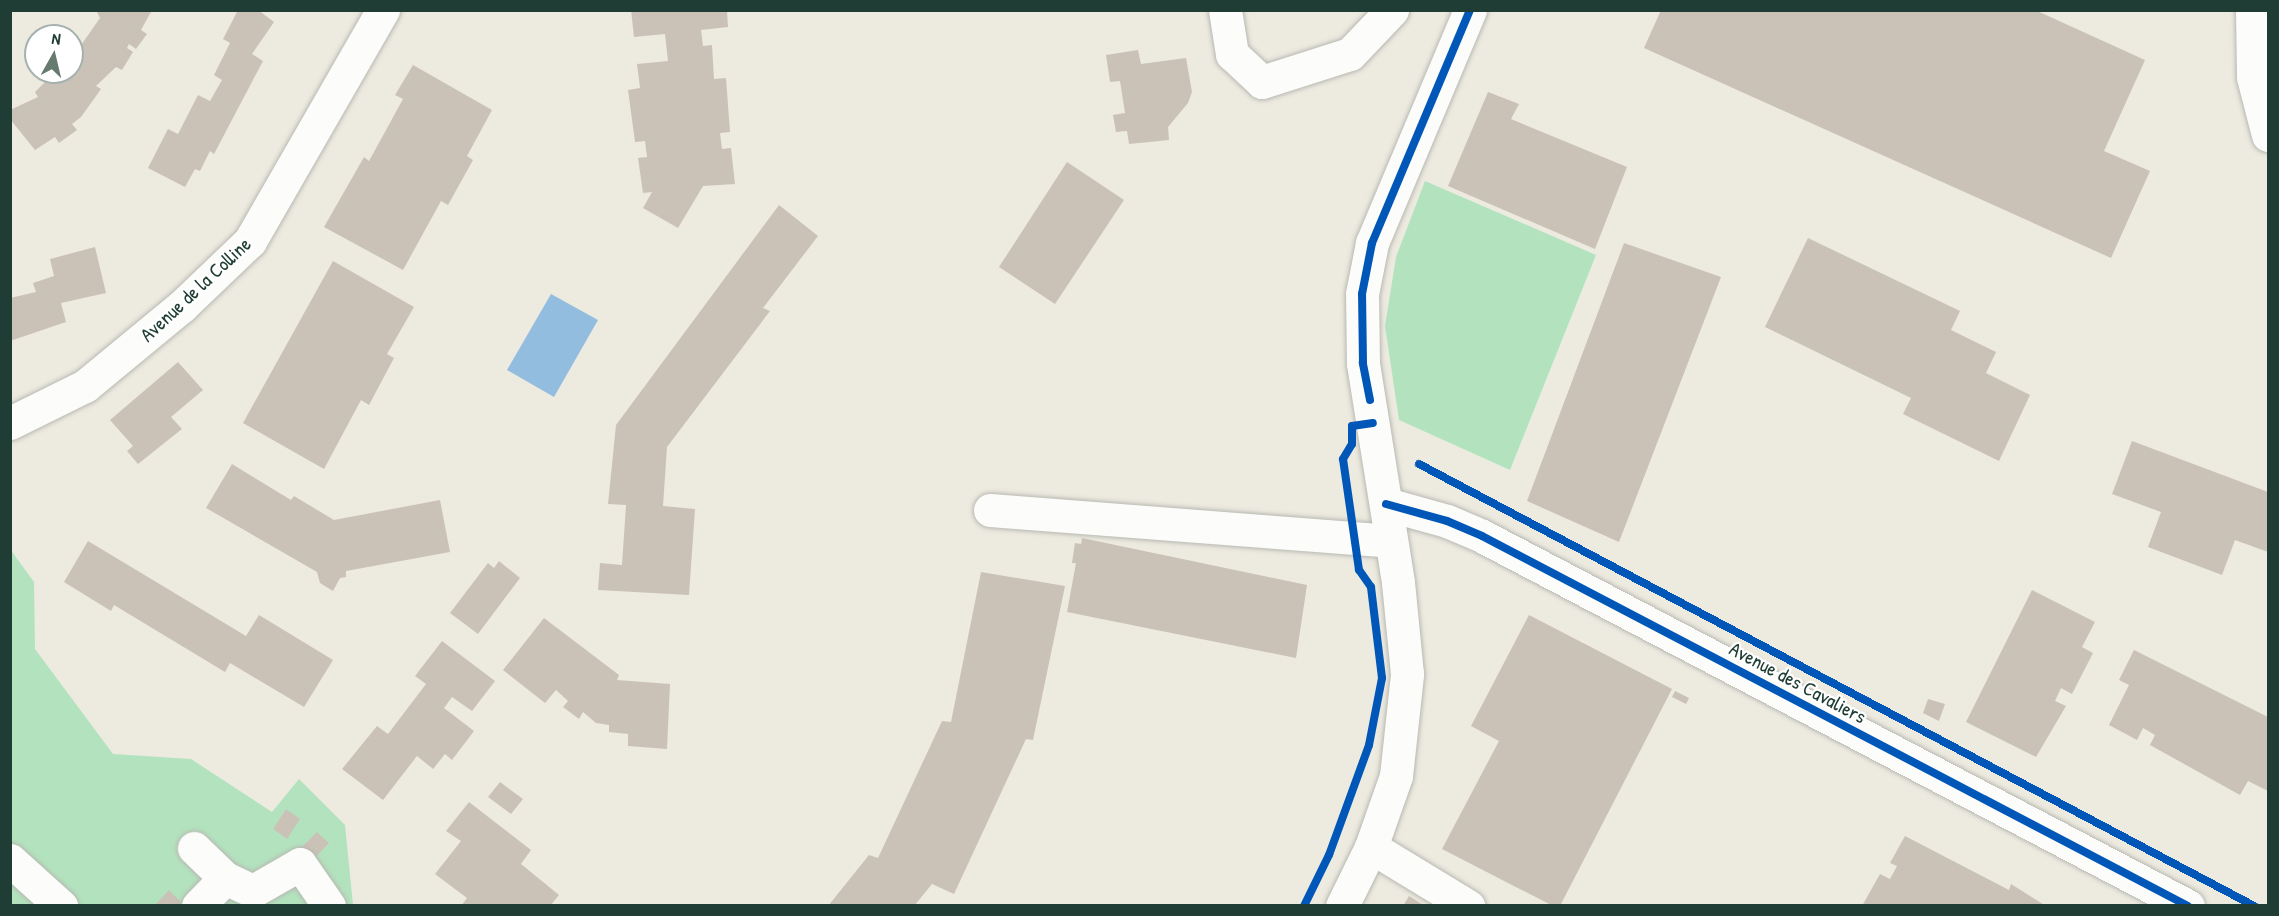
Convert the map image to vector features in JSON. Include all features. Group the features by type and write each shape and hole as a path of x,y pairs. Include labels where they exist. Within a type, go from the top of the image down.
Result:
{"street":[{"name":"Avenue de la Colline","path":"10,423 85,386 182,306 250,241 383,10"},
{"path":"1225,10 1232,54 1262,82 1350,54 1392,10"},
{"path":"1342,906 1371,847 1396,776 1404,723 1404,630 1363,363 1362,294 1372,243 1470,10"},
{"path":"2252,10 2253,77 2268,135"},
{"name":"Avenue des Cavaliers","path":"1386,504 1447,521 1482,536 2186,905"},
{"path":"990,510 1391,540"},
{"path":"1371,847 1468,906"},
{"path":"194,848 225,878 253,891 300,864 329,906"},
{"path":"10,860 61,906"},
{"path":"198,906 225,878"}],"green space":[{"path":"1425,181 1596,255 1510,470 1399,420 1385,326 1396,257"},
{"path":"10,549 34,582 35,649 113,754 191,759 272,812 299,779 345,825 353,905 11,905"}],"water":[{"path":"551,294 598,320 554,397 507,370"}],"building":[{"path":"96,10 152,10 141,30 147,34 136,49 129,44 127,48 133,52 122,70 116,67 96,86 101,89 81,117 72,124 77,130 59,143 55,137 35,150 10,119 10,110 38,97 35,92 43,84 84,84 84,41 100,18"},
{"path":"238,10 258,10 274,22 252,54 263,61 214,154 210,151 200,171 195,169 185,187 148,168 168,129 178,134 198,95 210,101 222,80 214,75 230,43 223,39"},
{"path":"631,10 727,10 728,27 701,30 703,46 712,45 714,79 726,78 730,132 720,133 722,149 731,148 735,184 703,186 678,228 643,208 652,192 643,193 638,158 647,157 645,141 635,142 628,90 640,88 637,64 668,61 665,34 634,37"},
{"path":"1661,10 2035,10 2145,60 2104,151 2150,171 2111,258 1644,48"},
{"path":"1138,50 1141,64 1186,58 1192,92 1188,103 1168,127 1169,140 1129,144 1127,131 1116,132 1113,115 1125,113 1120,81 1110,82 1106,55"},
{"path":"413,65 492,110 467,156 473,160 448,205 441,201 403,270 324,227 364,157 369,161 403,99 395,95"},
{"path":"1488,92 1519,104 1511,119 1627,167 1595,249 1448,186"},
{"path":"1067,162 1124,200 1055,304 999,267"},
{"path":"779,205 818,236 763,308 770,311 667,447 663,506 695,509 689,595 598,590 600,563 622,565 626,505 608,504 616,425"},
{"path":"1808,238 1960,311 1951,330 1996,352 1986,373 2030,395 1999,461 1903,414 1911,398 1765,327"},
{"path":"1624,243 1721,277 1619,542 1527,501"},
{"path":"95,247 106,293 61,303 66,322 10,341 10,298 36,292 33,283 54,276 50,259"},
{"path":"333,261 414,307 387,354 394,358 369,405 361,400 324,469 243,423"},
{"path":"178,362 203,390 171,417 182,429 138,464 127,451 133,446 110,420"},
{"path":"2132,441 2268,492 2268,552 2235,540 2222,575 2148,547 2161,512 2112,494"},
{"path":"232,464 291,500 294,496 334,520 440,500 450,552 346,571 346,577 340,578 333,591 320,583 317,572 206,508"},
{"path":"1082,538 1307,585 1296,658 1067,612 1076,563 1072,563 1075,543 1081,544"},
{"path":"88,541 246,636 259,615 333,660 304,707 230,663 225,672 114,605 111,611 64,582"},
{"path":"499,561 520,578 478,634 450,613 488,563 494,568"},
{"path":"981,572 1065,586 1033,740 1026,739 954,894 932,884 914,906 828,906 869,855 878,858 942,721 951,722"},
{"path":"2032,590 2095,622 2082,647 2093,653 2072,694 2061,688 2055,701 2066,706 2036,757 1966,722"},
{"path":"1529,615 1672,689 1560,906 1553,906 1442,849 1499,741 1471,726"},
{"path":"544,618 619,675 617,680 670,684 667,749 628,746 628,734 609,732 609,725 596,723 583,712 579,719 563,707 568,701 556,690 545,703 503,670"},
{"path":"442,641 495,681 472,711 452,697 444,708 474,731 452,760 445,754 433,769 417,756 383,800 342,769 377,726 388,734 426,684 415,676"},
{"path":"2134,650 2268,717 2268,791 2248,781 2240,795 2150,745 2155,735 2143,728 2137,740 2109,725 2129,685 2119,680"},
{"path":"1675,691 1689,698 1686,704 1672,697"},
{"path":"1928,699 1945,704 1939,721 1923,713"},
{"path":"500,782 523,799 511,814 488,797"},
{"path":"469,802 531,850 521,864 559,895 550,906 461,906 467,898 435,874 461,841 446,831"},
{"path":"286,809 300,819 287,839 273,829"},
{"path":"317,832 329,843 311,862 299,850"},
{"path":"1905,836 2009,890 2011,884 2046,906 1862,906 1880,874 1890,879 1897,866 1890,863"},
{"path":"169,890 181,902 178,906 154,906"},
{"path":"1409,896 1425,906 1403,906"}],"cycle path":[{"path":"1370,400 1363,363 1362,294 1372,243 1470,10"},
{"path":"1304,906 1329,855 1369,745 1382,678 1371,587 1359,570 1343,459 1352,444 1352,426 1373,423"},
{"path":"1419,464 2254,906"},
{"path":"1386,504 1447,521 1482,536 2188,906"}]}
